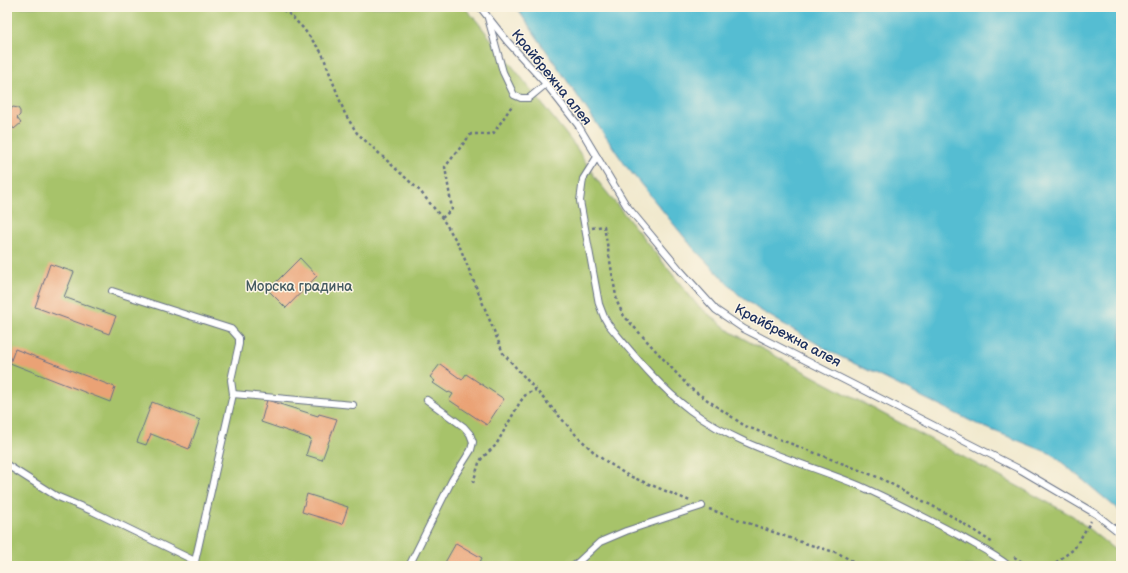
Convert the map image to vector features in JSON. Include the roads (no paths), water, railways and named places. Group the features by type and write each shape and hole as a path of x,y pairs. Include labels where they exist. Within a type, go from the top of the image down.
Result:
{"lane":[{"name":"Крайбрежна алея","path":"480,7 507,41 546,84 578,125 626,205 680,270 716,310 744,329 965,440 1021,470 1096,514 1121,534"},
{"path":"484,7 493,42 511,91 518,97 529,98 546,84"},
{"path":"598,157 583,179 580,201 598,304 604,317 655,378 690,410 749,444 860,486 906,508 1000,558 1009,566"},
{"path":"7,465 56,496 92,511 194,563 232,394 231,380 239,338 236,333 230,329 112,291"},
{"path":"232,394 353,405"},
{"path":"409,566 452,480 471,450 472,442 470,434 464,427 427,400"},
{"path":"574,566 600,542 626,530 702,506"}],"water":[{"path":"516,7 1121,7 1121,512 1052,454 979,425 833,353 758,309 738,294 694,249 626,166"}],"park label":[{"name":"Морска градина","path":"299,286"}]}
